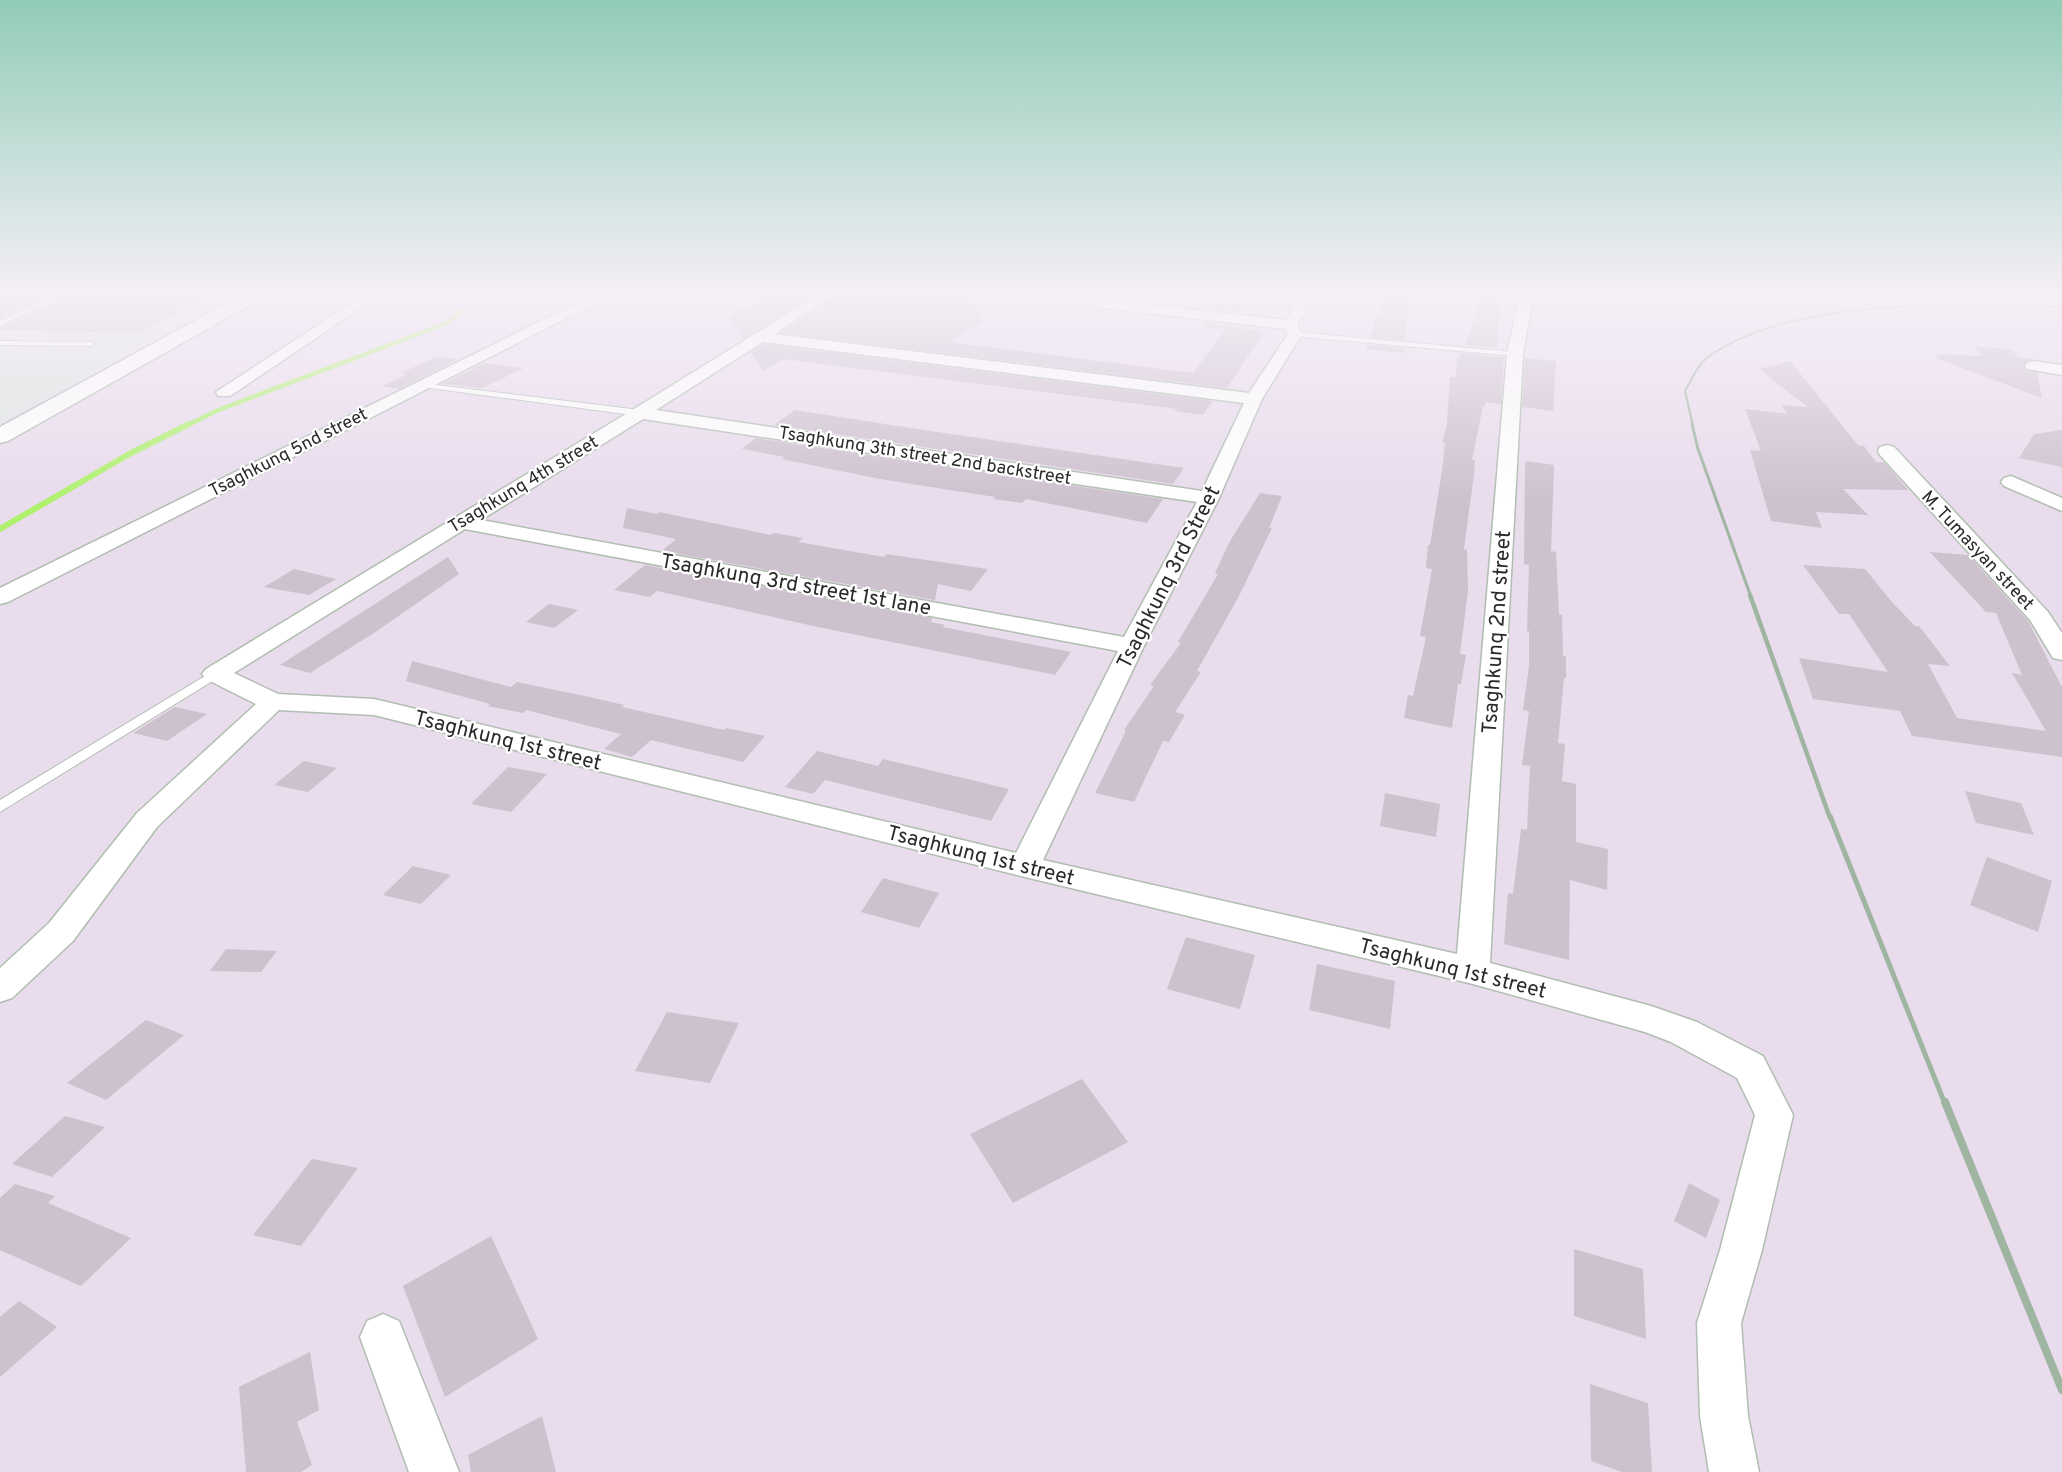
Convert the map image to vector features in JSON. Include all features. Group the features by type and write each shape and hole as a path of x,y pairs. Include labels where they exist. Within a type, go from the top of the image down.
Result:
{"street":[{"path":"0,436 134,362"},
{"path":"224,392 271,362"},
{"name":"Tsaghkunq 5nd street","path":"0,597 470,362"},
{"name":"Tsaghkunq 4th street","path":"215,674 722,362"},
{"path":"957,362 1254,399"},
{"name":"Tsaghkunq 3rd Street","path":"1025,866 1132,646 1209,498 1254,399 1275,362"},
{"name":"Tsaghkunq 2nd street","path":"1473,972 1514,362"},
{"path":"2033,366 2062,370"},
{"name":"Tsaghkunq 3th street 2nd backstreet","path":"640,413 1209,498"},
{"name":"M. Tumasyan street","path":"1887,451 2040,617 2062,653"},
{"path":"2011,482 2062,505"},
{"name":"Tsaghkunq 3rd street 1st lane","path":"459,522 1132,646"},
{"path":"0,989 61,932 147,820 273,702 215,674"},
{"name":"Tsaghkunq 1st street","path":"273,702 374,707 1025,866 1473,972 1651,1020 1683,1032 1750,1067 1774,1115 1741,1250 1719,1323 1724,1416 1734,1472"},
{"path":"383,1337 434,1472"}],"lane":[{"path":"423,385 640,413"},
{"path":"0,807 215,674"}],"shaded area":[{"path":"0,362 114,362 0,423"}],"building":[{"path":"426,362 453,362 399,389 382,386 408,374 401,373"},
{"path":"757,362 779,362 763,371"},
{"path":"804,362 903,362 1213,401 1203,415 1175,411 1177,409"},
{"path":"1014,362 1104,362 1193,373 1201,362 1244,362 1227,388"},
{"path":"1457,362 1504,362 1501,404 1486,402 1483,406 1472,460 1475,460 1474,474 1464,549 1467,550 1468,591 1460,654 1466,655 1461,684 1458,684 1452,728 1404,718 1408,695 1413,696 1426,637 1420,636 1432,569 1426,568 1428,545 1430,545 1442,471 1445,443 1442,443 1447,424 1450,377 1456,377"},
{"path":"1525,362 1556,362 1553,411 1522,407"},
{"path":"1791,362 1858,445 1864,446 1876,462 1884,462 1908,490 1843,489 1868,515 1816,512 1822,528 1771,521 1750,450 1761,451 1745,409 1788,414 1781,405 1808,407 1759,369"},
{"path":"1946,362 2026,362 2023,367 2027,371 2037,373 2042,398"},
{"path":"484,363 524,368 482,388 443,384"},
{"path":"795,410 1184,468 1173,484 774,425"},
{"path":"2062,430 2062,467 2019,458 2034,434"},
{"path":"756,438 1163,499 1147,523 1026,499 1022,503 880,479 742,449"},
{"path":"1525,461 1554,465 1551,551 1556,552 1563,656 1566,656 1566,678 1564,678 1558,743 1565,744 1562,781 1576,784 1576,842 1608,849 1607,890 1570,880 1569,960 1504,944 1508,893 1513,894 1521,829 1527,830 1530,766 1522,765 1529,711 1523,710 1529,666 1529,631 1527,631 1529,565 1524,564"},
{"path":"1260,493 1282,496 1269,528 1272,528 1239,596 1197,671 1201,672 1175,712 1185,715 1169,742 1163,741 1134,802 1095,793 1126,731 1124,730 1154,686 1150,685 1181,643 1178,642 1218,574 1215,573 1230,541"},
{"path":"627,508 657,514 659,512 771,535 774,533 803,538 798,542 884,557 886,554 988,569 971,591 938,584 935,600 662,551 676,539 623,528"},
{"path":"1930,552 1968,555 2028,621 2062,687 2062,757 1912,736 1900,711 1813,699 1799,658 1888,672 1849,614 1839,614 1803,565 1865,569 1892,602 1915,626 1919,626 1950,666 1928,664 1957,718 2046,731 2012,673 2022,675 1996,613 1986,612"},
{"path":"448,557 459,574 374,633 310,673 280,665"},
{"path":"645,565 932,618 931,622 945,625 943,627 1071,652 1055,675 813,626 657,591 650,597 614,590"},
{"path":"294,569 336,579 309,595 264,587"},
{"path":"549,604 578,610 554,628 526,622"},
{"path":"412,661 511,687 517,682 594,698 624,705 622,707 724,730 726,728 765,736 743,762 651,740 632,757 604,749 621,734 526,710 523,713 488,706 490,704 406,681"},
{"path":"175,707 207,714 167,741 133,733"},
{"path":"817,751 878,766 883,759 1009,789 991,821 825,780 813,794 785,787"},
{"path":"304,761 337,768 308,792 274,785"},
{"path":"508,767 547,774 511,812 471,804"},
{"path":"1965,791 2021,803 2034,835 1976,823"},
{"path":"1385,793 1440,804 1436,837 1380,826"},
{"path":"1987,857 2052,881 2038,932 1970,905"},
{"path":"413,866 451,875 421,904 383,895"},
{"path":"883,878 939,893 919,928 861,912"},
{"path":"1186,937 1255,955 1240,1009 1167,989"},
{"path":"226,949 277,951 261,972 210,971"},
{"path":"1317,964 1395,981 1390,1029 1309,1010"},
{"path":"667,1012 739,1023 710,1083 635,1071"},
{"path":"146,1020 184,1035 106,1100 67,1083"},
{"path":"1082,1079 1128,1142 1013,1203 970,1134"},
{"path":"65,1116 105,1127 52,1177 12,1164"},
{"path":"312,1159 358,1168 301,1246 253,1235"},
{"path":"1689,1183 1720,1200 1706,1238 1674,1221"},
{"path":"15,1184 55,1196 48,1203 131,1238 81,1286 0,1250 0,1198"},
{"path":"491,1236 538,1339 445,1397 403,1286"},
{"path":"1574,1249 1643,1269 1646,1339 1574,1316"},
{"path":"19,1301 57,1327 0,1377 0,1317"},
{"path":"310,1352 319,1410 297,1422 312,1465 301,1472 246,1472 239,1387"},
{"path":"1590,1384 1648,1403 1652,1472 1622,1472 1591,1461"},
{"path":"542,1416 556,1472 471,1472 468,1455"}],"waterway":[{"path":"186,426 216,411 345,362"},
{"path":"0,529 131,453 189,424"}],"railway":[{"path":"1693,426 1685,391 1703,362"},
{"path":"1692,424 1698,449 1751,597"},
{"path":"1750,595 1830,818"},
{"path":"1830,816 1945,1104"},
{"path":"1945,1102 2062,1390"}]}
